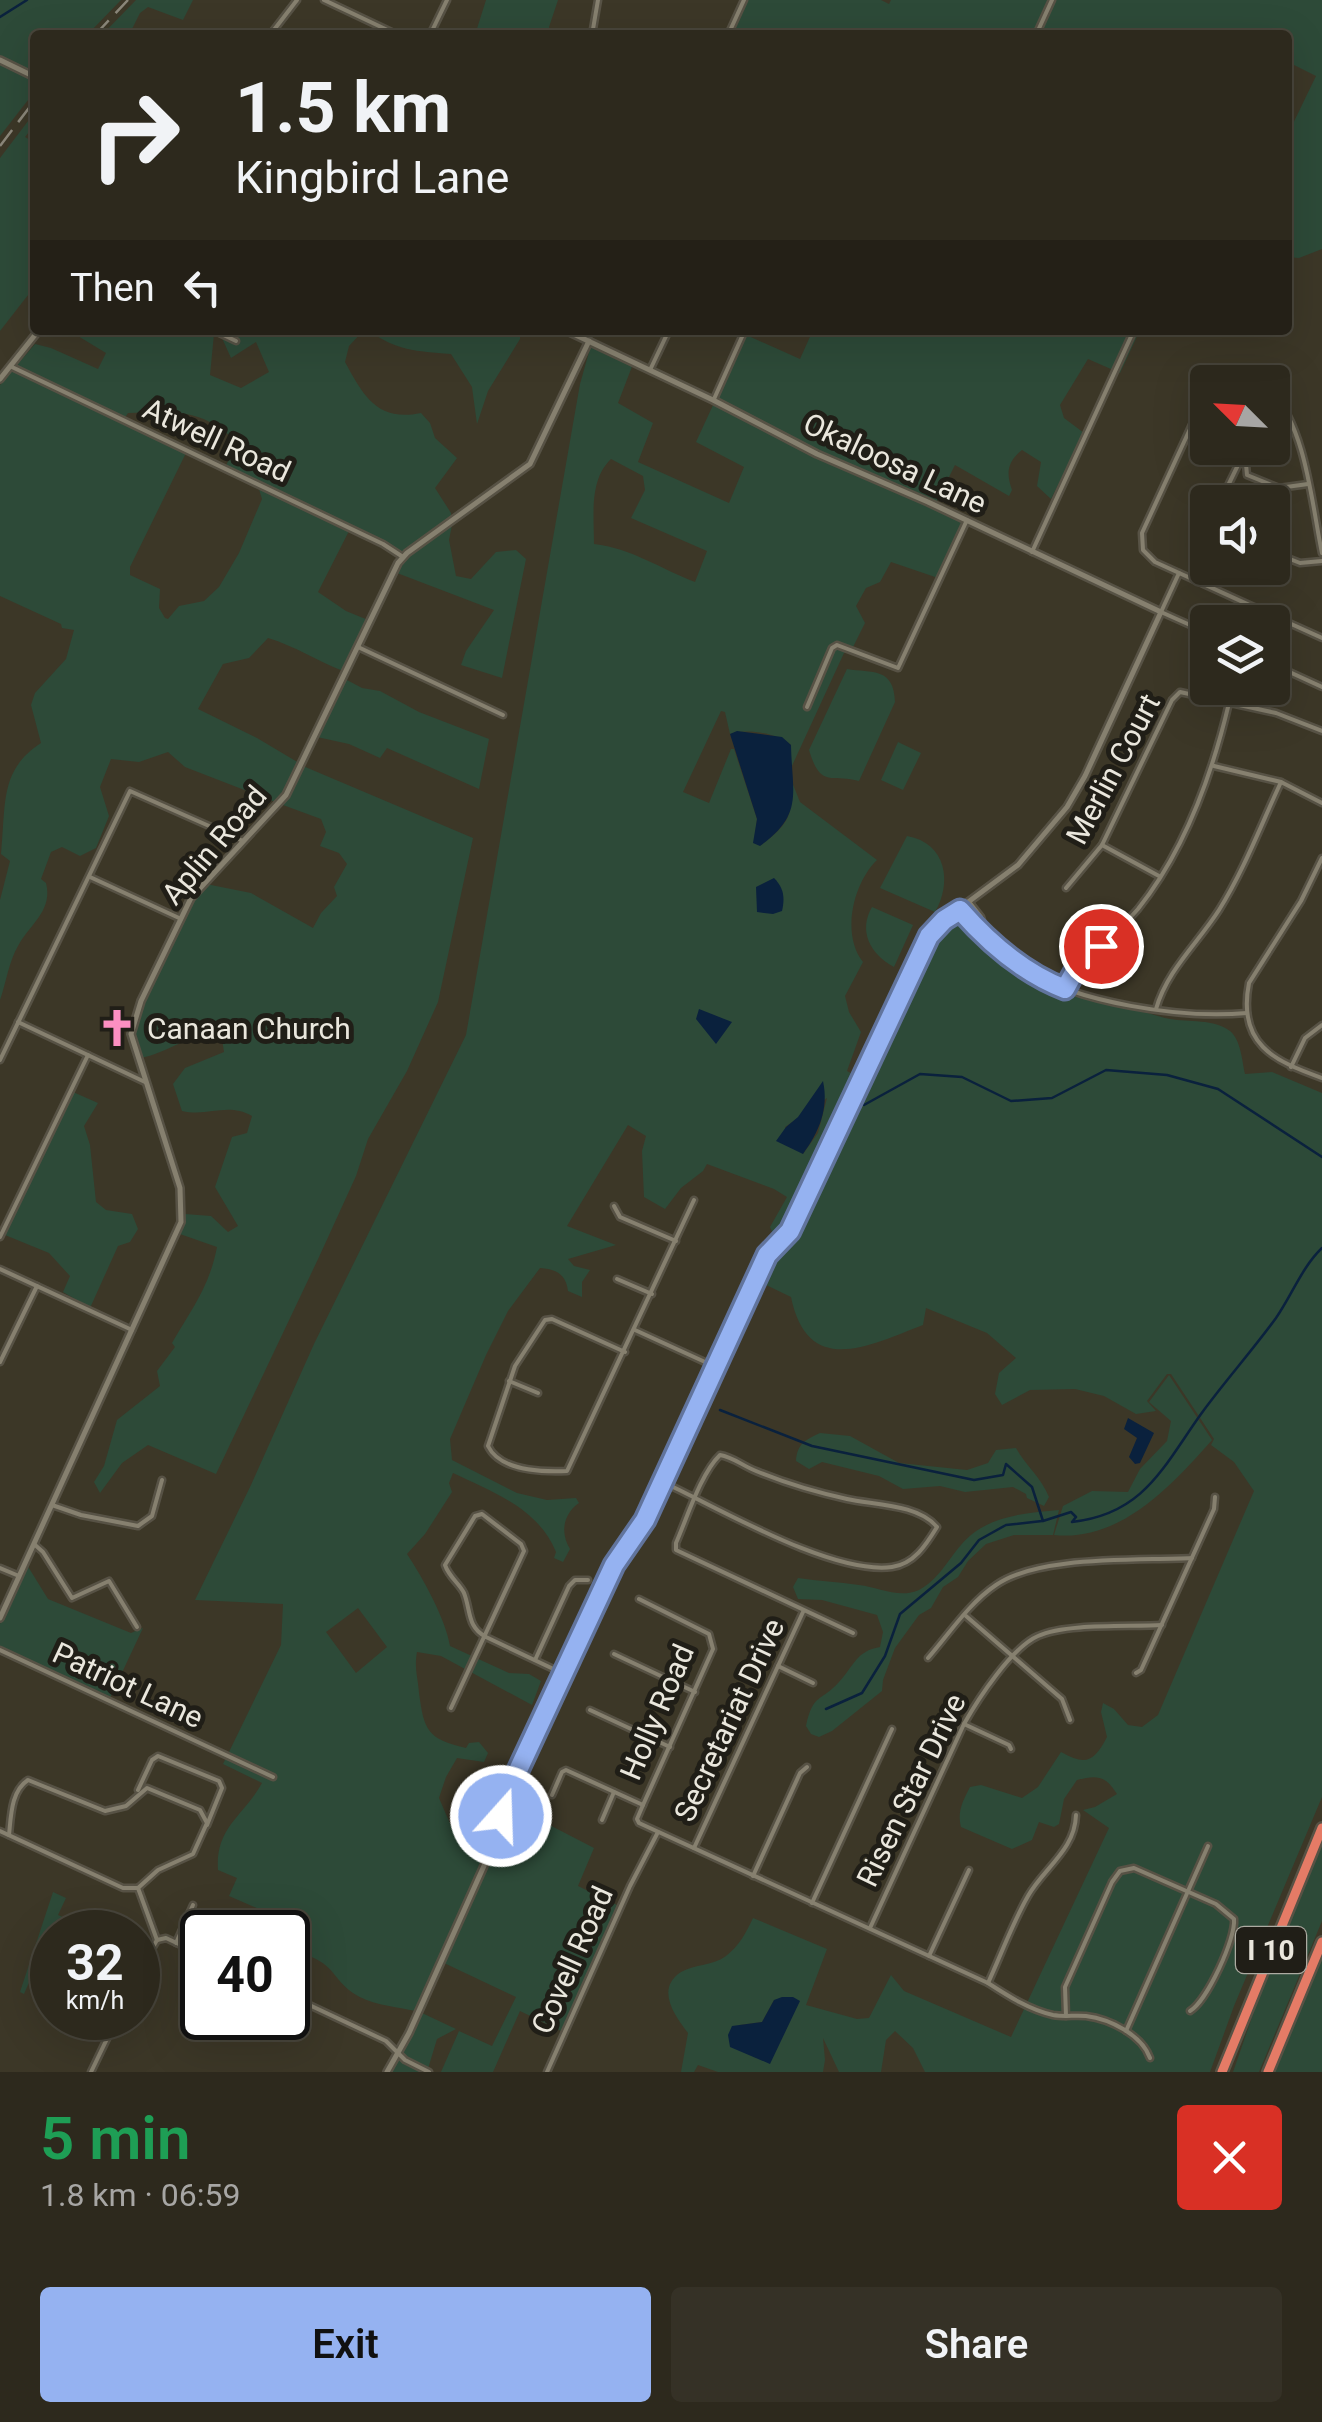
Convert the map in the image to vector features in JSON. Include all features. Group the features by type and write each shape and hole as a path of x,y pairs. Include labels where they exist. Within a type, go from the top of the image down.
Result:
{"highway":[{"name":"I 10","path":"1222,2072 1322,1828"},
{"name":"I 10","path":"1268,2072 1322,1942"}],"street":[{"path":"274,30 298,0"},
{"path":"324,0 387,30"},
{"path":"432,30 447,0"},
{"path":"593,30 598,0"},
{"path":"730,30 744,0"},
{"path":"1038,30 1052,0"},
{"path":"0,60 30,75"},
{"path":"0,380 35,335"},
{"path":"223,335 236,342"},
{"name":"Okaloosa Lane","path":"576,335 817,454 1190,625"},
{"name":"Aplin Road","path":"0,1618 178,1233 182,1212 180,1188 132,1042 132,1023 179,918 196,891 286,794 403,557 530,464 592,335"},
{"path":"650,370 666,335"},
{"path":"714,400 743,335"},
{"path":"1032,552 1132,335"},
{"name":"Atwell Road","path":"10,366 403,557"},
{"path":"1290,421 1322,553"},
{"path":"1190,429 1142,532 1144,550 1179,573 1322,638"},
{"path":"1228,485 1239,463 1246,464 1247,475"},
{"path":"1230,480 1240,474 1279,488 1308,484"},
{"path":"807,707 832,648 837,645 898,668 967,520"},
{"path":"1290,559 1300,563 1322,560"},
{"path":"387,2072 498,1836 506,1796 614,1565 645,1520 767,1255 790,1231 919,951 944,920 1018,865 1067,807 1179,573"},
{"path":"358,647 503,715"},
{"path":"1290,672 1322,687"},
{"name":"Merlin Court","path":"1066,888 1102,845 1172,700 1180,692 1190,692"},
{"path":"1065,989 1076,969 1121,927 1160,877 1214,766 1229,705"},
{"name":"Merlin Court","path":"1238,705 1276,713 1322,731"},
{"path":"1214,766 1281,782 1322,804"},
{"path":"1156,1009 1166,981 1228,893 1281,782"},
{"path":"0,1060 129,792 134,790 243,840"},
{"path":"1102,845 1160,877"},
{"path":"1322,858 1301,901 1248,984 1247,1013 1261,1046 1280,1063 1322,1078"},
{"path":"90,876 179,918"},
{"path":"970,903 987,936"},
{"path":"960,910 1019,966 1065,989 1207,1016 1247,1013"},
{"path":"18,1022 145,1082"},
{"path":"1291,1067 1305,1038 1322,1024"},
{"path":"0,1237 88,1054"},
{"path":"625,1352 552,1319 545,1320 515,1366 488,1446 490,1452 500,1460 525,1468 567,1471 625,1352 694,1200"},
{"path":"614,1206 620,1217 676,1241"},
{"path":"0,1269 133,1330"},
{"path":"616,1279 652,1294"},
{"path":"0,1362 37,1286"},
{"path":"635,1330 716,1367"},
{"path":"510,1381 538,1393"},
{"path":"662,1482 696,1498 816,1553 871,1566 894,1567 919,1553 937,1527 931,1520 799,1487 726,1455 714,1460 696,1498 676,1543 676,1550 852,1633"},
{"path":"52,1505 138,1526 152,1516 162,1480"},
{"path":"1136,1674 1142,1670 1214,1509 1215,1497"},
{"path":"451,1708 486,1637 524,1552 520,1544 482,1514 475,1516 445,1566 464,1593 473,1628 486,1637 564,1674"},
{"path":"34,1544 72,1598 109,1581 137,1627"},
{"path":"928,1658 996,1585 1036,1568 1192,1558"},
{"path":"0,1568 19,1576"},
{"path":"535,1660 570,1586 575,1580 588,1580"},
{"name":"Holly Road","path":"639,1599 709,1634 713,1649 637,1820 658,1832"},
{"name":"Secretariat Drive","path":"694,1848 804,1610"},
{"path":"965,1615 1062,1700 1070,1720"},
{"name":"Risen Star Drive","path":"870,1929 964,1724 977,1700 1014,1657 1034,1637 1054,1630 1162,1625"},
{"name":"Patriot Lane","path":"0,1650 274,1777"},
{"path":"614,1654 695,1692"},
{"path":"778,1666 813,1683"},
{"path":"590,1710 670,1747"},
{"path":"964,1724 1009,1744 1011,1749"},
{"path":"812,1902 892,1729"},
{"path":"0,1831 124,1888 138,1888 158,1870 190,1856 206,1829 222,1783 158,1756 152,1760 134,1799"},
{"path":"753,1876 800,1773 807,1767"},
{"path":"552,1795 566,1770 643,1805"},
{"path":"8,1835 14,1800 21,1784 28,1780 100,1810 122,1808 142,1790 156,1790 200,1810 206,1818 206,1829"},
{"path":"602,1820 614,1792"},
{"path":"988,1984 1029,1894 1065,1850 1076,1826 1076,1816"},
{"path":"658,1832 1038,2010 1094,2018 1126,2031 1142,2042 1150,2058"},
{"name":"Covell Road","path":"547,2072 658,1832"},
{"path":"1126,2031 1208,1846"},
{"path":"1122,1859 1126,1868"},
{"path":"1066,2016 1066,1987 1112,1882 1126,1868"},
{"path":"1126,1868 1144,1870 1226,1910 1234,1919 1235,1927 1203,1999 1190,2011"},
{"path":"929,1956 968,1870"},
{"path":"138,1888 146,1910"},
{"path":"176,1943 193,1905"},
{"path":"160,1939 180,1945"},
{"path":"310,2005 386,2041 397,2054 429,2072"},
{"path":"91,2072 106,2040"}],"green space":[{"path":"0,0 121,0 92,30 30,30 30,73 0,58"},
{"path":"136,0 193,0 183,20 148,7 140,13 132,30 107,30"},
{"path":"486,0 558,0 550,30 477,30"},
{"path":"747,0 881,0 889,4 891,0 1322,0 1322,249 1292,257 1292,126 1316,76 1292,64 1292,30 733,30"},
{"path":"0,63 30,78 30,97 0,136"},
{"path":"30,119 30,130 25,137 30,140 30,292 0,331 0,158"},
{"path":"76,335 214,335 210,375 241,388 269,372 256,342 231,358 222,338 238,344 239,340 229,335 359,335 349,346 345,362 366,396 394,414 421,413 435,438 457,458 435,488 451,518 403,554 226,466 236,442 212,423 173,412 128,413 124,419 16,366 35,344 98,369 106,353"},
{"path":"376,335 520,335 488,391 477,424 472,387 451,354 407,349"},
{"path":"744,335 800,359 811,335 1138,335 1120,373 1088,359 1060,405 1064,418 1084,433 1051,499 1037,486 1041,462 1022,450 1009,468 1009,496 955,465 936,503 818,452 716,399"},
{"path":"591,345 633,364 618,403 653,423 638,462 729,503 744,467 696,442 714,403 816,456 967,522 941,579 891,562 880,582 866,588 856,606 865,623 850,653 844,653 791,768 791,745 762,733 730,734 725,712 721,711 683,792 709,803 734,749 757,819 754,843 761,845 787,819 792,782 800,802 877,860 856,895 851,924 856,951 863,962 845,996 861,1032 847,1071 858,1077 788,1230 776,1241 770,1227 787,1197 707,1164 665,1209 644,1197 642,1151 646,1136 628,1125 567,1226 616,1245 568,1259 574,1266 590,1270 582,1282 582,1297 568,1291 559,1274 540,1268 508,1311 486,1355 450,1439 452,1460 517,1493 547,1500 576,1498 579,1503 565,1524 570,1549 563,1562 554,1558 556,1552 548,1537 526,1513 453,1473 449,1483 452,1492 407,1554 433,1599 450,1646 509,1673 529,1674 541,1681 532,1705 441,1656 417,1652 421,1706 430,1731 443,1741 466,1748 469,1743 479,1742 488,1753 484,1762 457,1758 439,1798 458,1842 488,1852 417,2011 359,1997 324,1964 310,1957 310,1910 259,1910 229,1896 237,1878 218,1870 221,1843 262,1783 223,1764 226,1758 235,1757 228,1754 281,1645 283,1604 195,1600 314,1344 466,1035 580,384","holes":["611,459 643,476 645,490 631,518 707,551 695,582 633,554 594,544 596,487 604,467","827,1098 818,1133 803,1154 785,1127","358,1608 387,1647 356,1673 326,1632"]},
{"path":"13,370 186,453 130,567 130,575 160,589 159,608 165,618 179,606 204,601 219,587 239,553 262,499 258,486 349,531 318,592 368,620 343,671 268,638 249,658 223,664 198,709 299,763 278,803 185,767 168,752 139,762 111,759 100,787 109,816 96,848 80,856 62,847 51,852 41,879 46,883 46,902 15,952 0,1000 0,900 10,861 1,854 5,803 18,764 41,743 31,705 35,693 66,659 74,630 62,628 61,624 0,596 0,385"},
{"path":"452,525 449,540 456,576 471,579 496,552 516,550 526,559 502,678 461,665 494,610 397,573 409,555"},
{"path":"847,669 880,674 894,691 895,702 859,781 823,775 809,750"},
{"path":"345,679 489,739 479,789 387,748 380,758 349,744 317,737"},
{"path":"898,742 921,753 903,790 881,780"},
{"path":"303,766 473,838 438,1002 407,1071 368,1139 356,1176 216,1474 148,1445 122,1463 100,1493 94,1482 104,1466 117,1420 160,1386 157,1371 175,1347 172,1343 199,1297 214,1261 217,1247 180,1234 185,1214 211,1216 228,1232 238,1226 215,1187 232,1137 247,1133 252,1116 234,1110 182,1111 173,1084 185,1068 224,1052 221,1032 211,1032 140,1058 134,1034 136,1018 185,912 206,884 251,893 313,928 337,896 334,887 347,864 339,853 320,846 326,832 321,819 283,805"},
{"path":"907,836 920,840 938,855 944,877 935,912 880,888"},
{"path":"872,907 913,925 894,967 878,956 866,933"},
{"path":"964,910 999,949 1054,984 1164,1018 1224,1027 1237,1040 1245,1074 1272,1072 1322,1093 1322,1797 1210,2072 925,2072 913,2048 895,2031 886,2040 881,2072 839,2072 823,2038 823,2072 718,2072 698,2065 694,2072 681,2072 688,2033 670,2002 669,1986 681,1972 726,1956 742,1939 753,1918 827,1949 806,2005 857,2019 869,2018 891,1975 904,1991 1011,2037 1109,1828 1083,1810 1117,1794 1100,1778 1077,1780 1064,1799 1059,1824 1054,1827 1039,1822 1032,1840 1012,1849 961,1827 960,1811 965,1797 970,1787 981,1785 1022,1798 1038,1787 1061,1752 1083,1760 1093,1756 1107,1737 1101,1712 1103,1703 1128,1725 1142,1727 1158,1715 1254,1491 1234,1462 1211,1445 1214,1439 1171,1374 1147,1401 1156,1411 1136,1414 1104,1396 1075,1389 1030,1390 1002,1405 995,1394 999,1373 1016,1358 987,1333 926,1308 923,1325 882,1341 844,1349 826,1347 811,1339 799,1323 791,1297 758,1281 772,1253 793,1232 921,952 946,921","holes":["774,2000 770,2063 730,2046 740,2025 762,2022"]},
{"path":"73,1092 98,1103 84,1126 96,1202 106,1210 132,1214 138,1229 130,1242 118,1246 90,1308 63,1292 70,1276 49,1253 5,1235"},
{"path":"1169,1375 1212,1440 1162,1492 1123,1520 1078,1535 1054,1535 1063,1506 1092,1491 1128,1492 1140,1469 1167,1441 1171,1421 1149,1402"},
{"path":"820,1433 850,1436 899,1463 967,1470 988,1463 996,1450 1016,1448 1049,1497 1044,1506 1013,1487 965,1492 940,1486 903,1489 879,1476 822,1462 809,1469 796,1461 798,1450 806,1440"},
{"path":"1059,1510 1053,1535 1014,1535 986,1544 958,1577 943,1587 931,1608 919,1615 895,1648 882,1691 832,1731 819,1737 811,1734 806,1726 815,1703 860,1656 880,1647 883,1632 877,1615 822,1600 798,1599 793,1587 798,1578 896,1593 919,1590 982,1528 1019,1515"},
{"path":"27,1565 48,1599 131,1633 143,1628 110,1698 0,1647 0,1624"},
{"path":"507,1803 594,1848 578,1886 619,1906 561,2031 520,2011 493,2072 441,2072 459,2031 492,2046 516,1997 444,1963 500,1837"},
{"path":"1322,1844 1322,1921 1259,2072 1233,2072 1260,1994"},
{"path":"53,1892 66,1898 60,1910 47,1910"},
{"path":"1322,1957 1322,2072 1274,2072"},
{"path":"30,1962 30,1980 24,1994 20,1992"},
{"path":"422,2013 456,2029 437,2039 427,2072 390,2072"}],"water":[{"path":"737,731 782,737 791,745 793,790 789,813 784,824 760,846 753,843 757,819 730,734"},
{"path":"774,878 783,893 782,911 757,912 756,887"},
{"path":"699,1009 732,1022 716,1044 696,1019"},
{"path":"823,1081 825,1101 821,1120 803,1154 776,1141 798,1117"},
{"path":"1128,1418 1154,1433 1140,1463 1135,1464 1129,1457 1137,1438 1124,1429"},
{"path":"782,1997 800,2001 770,2064 730,2047 728,2035 732,2026 762,2022 774,2000"}],"waterway":[{"path":"0,17 27,0"},
{"path":"864,1105 920,1074 962,1077 1011,1101 1052,1098 1106,1070 1167,1075 1218,1089 1322,1157"},
{"path":"720,1410 812,1446 974,1480 1003,1475 1006,1464 1032,1487 1043,1521 1071,1512 1076,1517 1072,1522 1097,1517 1117,1509 1149,1485 1276,1318 1322,1248"},
{"path":"826,1709 862,1693 885,1656 900,1614 961,1563 979,1540 1006,1525 1042,1521"}],"railway":[{"path":"100,30 128,0"},
{"path":"0,146 30,107"}],"place":[{"name":"Canaan Church","path":"117,1028"}],"route":[{"path":"501,1816 506,1796 614,1565 645,1520 767,1255 790,1231 929,936 960,910 1019,966 1065,989 1076,969 1101,946"}]}
